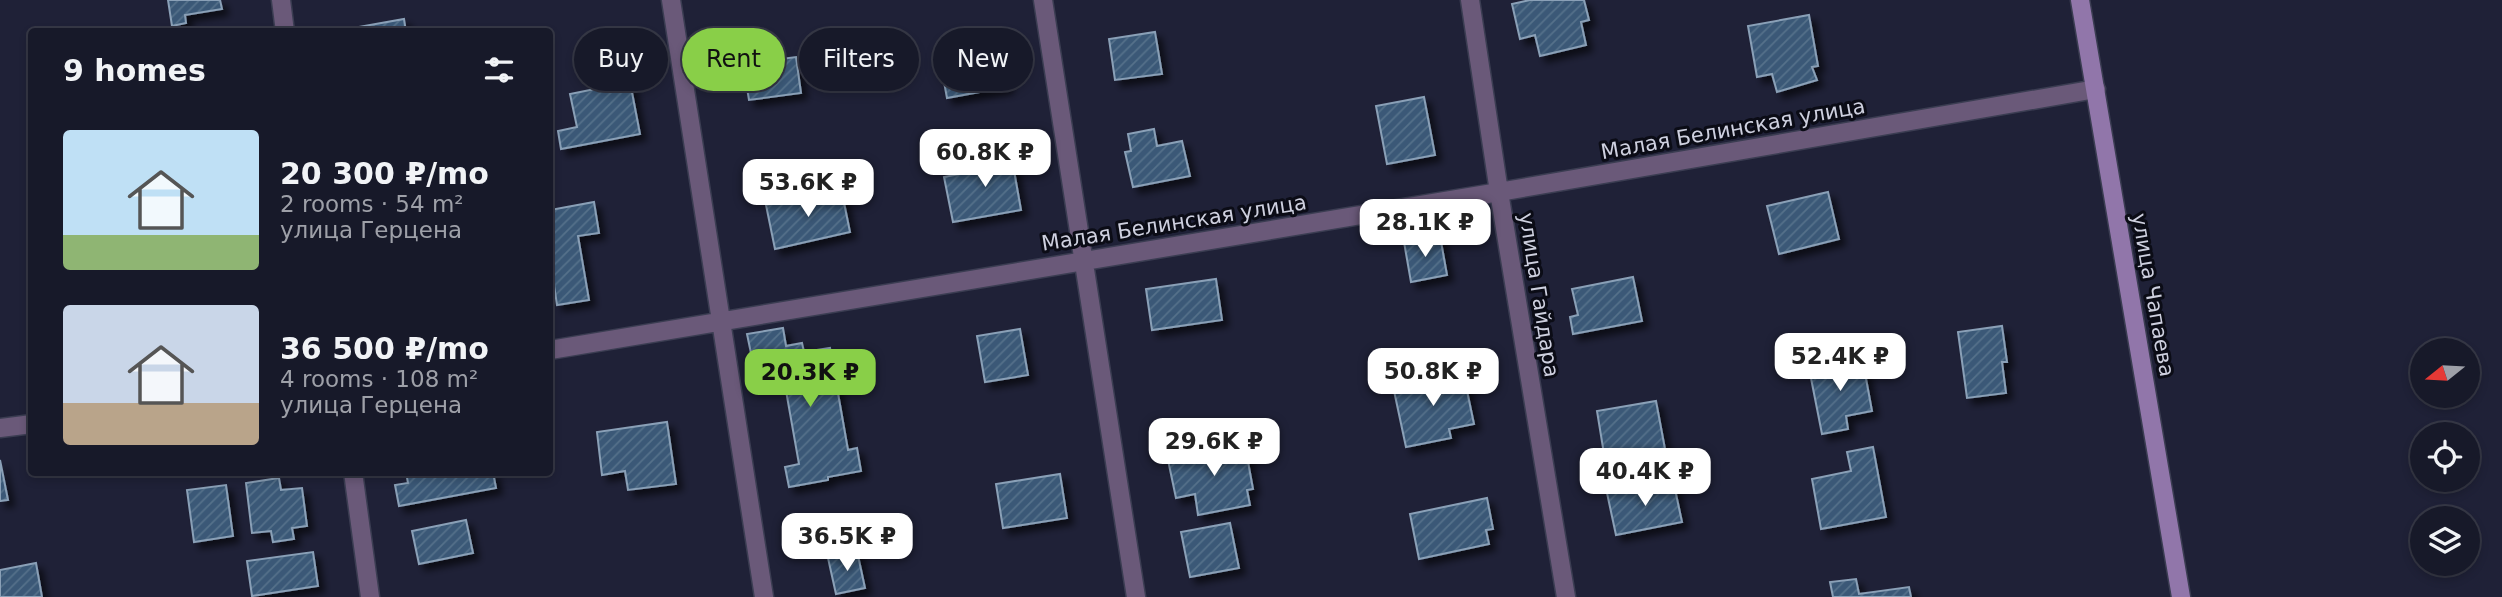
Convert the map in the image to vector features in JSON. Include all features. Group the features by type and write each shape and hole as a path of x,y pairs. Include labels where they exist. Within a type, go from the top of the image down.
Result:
{"street":[{"path":"281,0 284,28"},
{"path":"671,0 764,597"},
{"path":"1043,0 1136,597"},
{"name":"улица Гайдара","path":"1470,0 1566,597"},
{"name":"улица Чапаева","path":"2080,0 2181,597"},
{"name":"Малая Белинская улица","path":"553,350 1499,192 2096,89"},
{"path":"0,428 28,424"},
{"path":"354,476 370,597"}],"building":[{"path":"168,0 220,0 222,9 185,15 186,23 172,26"},
{"path":"1530,0 1584,0 1589,20 1581,22 1586,45 1540,56 1535,35 1520,39 1512,4"},
{"path":"1809,15 1818,66 1812,67 1817,80 1777,92 1772,74 1757,77 1748,26"},
{"path":"404,19 405,28 353,28"},
{"path":"1155,32 1162,74 1115,80 1109,39"},
{"path":"796,57 801,93 749,100 748,91 785,91 785,58"},
{"path":"585,91 632,91 640,134 561,149 558,131 577,127 570,94"},
{"path":"946,91 985,91 947,98"},
{"path":"1424,97 1435,155 1387,164 1376,106"},
{"path":"1154,129 1157,146 1182,141 1190,176 1133,187 1125,152 1131,151 1128,134"},
{"path":"1010,148 1021,210 953,222 944,177 985,169 982,154"},
{"path":"841,188 850,232 775,249 766,205"},
{"path":"1828,192 1839,239 1779,254 1767,206"},
{"path":"594,202 599,233 578,236 589,300 557,305 553,278 553,209"},
{"path":"1440,236 1447,275 1411,282 1404,242"},
{"path":"1633,277 1642,321 1573,334 1570,317 1578,315 1572,289"},
{"path":"1216,279 1222,320 1152,330 1146,289"},
{"path":"2002,326 2007,362 2002,362 2006,393 1967,398 1958,332"},
{"path":"783,328 786,346 802,343 804,352 830,348 848,450 857,448 861,471 789,487 785,467 799,464 782,368 773,369 770,355 752,358 747,334"},
{"path":"1020,329 1028,375 985,382 977,336"},
{"path":"1862,357 1872,411 1846,416 1848,429 1822,434 1809,368"},
{"path":"1463,372 1474,424 1449,429 1451,438 1406,447 1393,386"},
{"path":"1656,401 1665,449 1649,452 1651,462 1626,466 1624,456 1605,460 1597,411"},
{"path":"667,422 676,484 628,490 625,471 602,475 597,432"},
{"path":"1244,440 1253,489 1247,490 1250,505 1198,515 1195,494 1176,498 1168,460 1223,450 1222,444"},
{"path":"1873,447 1886,517 1821,529 1812,479 1851,471 1847,452"},
{"path":"0,460 8,500 0,501"},
{"path":"1060,474 1067,518 1003,528 996,484"},
{"path":"407,476 494,476 496,488 399,506 395,485 408,483"},
{"path":"279,478 281,490 302,488 307,526 292,528 294,539 273,542 271,531 252,533 246,483"},
{"path":"1673,480 1682,522 1616,535 1607,493"},
{"path":"226,485 233,536 194,542 187,490"},
{"path":"1487,498 1493,529 1486,530 1489,544 1419,559 1410,514"},
{"path":"466,520 473,553 419,564 412,531"},
{"path":"1230,523 1239,568 1190,577 1181,532"},
{"path":"857,551 865,588 836,594 828,558"},
{"path":"313,552 318,586 252,596 247,561"},
{"path":"36,563 42,597 0,597 0,570"},
{"path":"1856,579 1859,594 1909,587 1911,597 1833,597 1830,582"}]}
